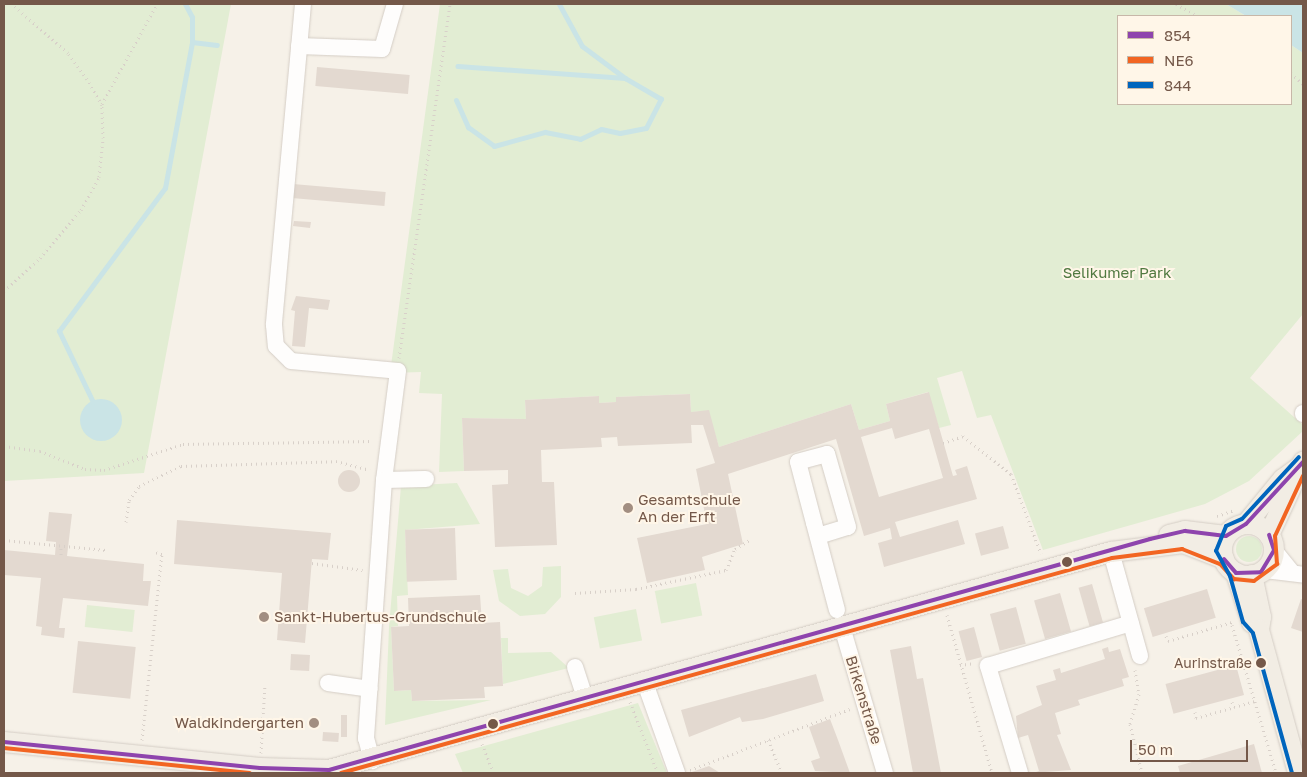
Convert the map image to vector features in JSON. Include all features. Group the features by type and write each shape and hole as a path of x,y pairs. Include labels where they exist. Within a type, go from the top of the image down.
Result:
{"main road":[{"path":"1226,536 1242,516 1283,478 1302,464"},
{"path":"1244,569 1271,543 1302,464"},
{"path":"1242,516 1271,543"},
{"path":"4,742 260,768 330,772 366,766 625,690 840,619 942,599 1185,531 1226,536"},
{"path":"1226,536 1244,569 1261,617 1259,630 1298,773"},
{"path":"1118,550 1183,544 1244,569"}],"street":[{"path":"303,4 274,325 276,346 291,361 398,371 384,480 366,738 366,766"},
{"path":"299,46 382,50 395,4"},
{"name":"Birkenstraße","path":"818,536 848,527 827,454 798,462 840,619 885,773"},
{"path":"384,480 426,479"},
{"path":"1271,543 1298,573"},
{"path":"1118,550 1131,623 1140,656"},
{"path":"1244,569 1298,573"},
{"path":"1020,773 988,666 1131,623"},
{"path":"575,667 586,701"},
{"path":"328,683 370,689"},
{"path":"645,683 677,773"}],"path":[{"path":"12,4 68,53 102,105"},
{"path":"4,291 56,242 91,195 101,162 102,105 157,4"},
{"path":"398,371 450,4"},
{"path":"1176,4 1196,15"},
{"path":"1292,74 1303,84"},
{"path":"943,443 963,436 1011,474 1046,569"},
{"path":"4,446 40,451 85,469 104,470 183,444 389,441"},
{"path":"126,522 129,500 139,486 181,466 336,460 368,469 384,480"},
{"path":"1209,518 1242,516"},
{"path":"4,540 106,550"},
{"path":"575,593 636,589 726,570 735,550 751,540"},
{"path":"61,547 61,555"},
{"path":"142,744 162,554 155,552"},
{"path":"312,563 378,570"},
{"path":"942,599 992,773"},
{"path":"1230,612 1276,773"},
{"path":"1166,636 1168,642 1232,622"},
{"path":"1203,626 1205,631"},
{"path":"1140,656 1133,663 1139,694 1130,724 1142,773"},
{"path":"260,768 265,684"},
{"path":"625,690 658,773"},
{"path":"1194,712 1196,718 1256,701"},
{"path":"1232,702 1234,707"},
{"path":"682,773 864,704"},
{"path":"478,732 494,773"},
{"path":"768,740 782,773"}],"green space":[{"path":"4,4 231,4 144,473 4,481"},
{"name":"Selikumer Park","path":"440,4 1226,4 1244,15 1117,15 1117,105 1292,105 1292,46 1303,53 1303,314 1250,378 1303,425 1303,431 1249,481 1205,504 1043,550 991,415 977,418 962,371 937,378 951,425 939,428 928,392 886,404 890,421 859,430 851,404 719,447 708,411 691,412 690,394 616,397 616,402 599,403 599,396 525,400 526,419 462,418 464,471 439,472 442,394 419,393 421,372 390,373"},
{"path":"457,483 480,524 405,530 408,595 397,596 398,626 391,627 394,691 411,690 412,701 491,700 385,725 389,627 401,486"},
{"path":"1249,536 1258,540 1262,549 1258,558 1249,562 1240,558 1236,549 1240,540"},
{"path":"561,566 561,597 545,614 520,616 499,601 493,570 508,569 511,588 528,596 542,586 543,567"},
{"path":"696,583 702,615 661,623 655,591"},
{"path":"87,605 135,610 132,632 85,627"},
{"path":"636,609 642,640 600,649 594,617"},
{"path":"501,638 508,638 508,653 551,652 569,668 503,684"},
{"path":"638,703 667,773 463,773 455,754"}],"water":[{"path":"1226,4 1303,4 1303,53 1292,46 1292,15 1244,15"},
{"path":"101,399 116,405 122,420 116,435 101,441 86,435 80,420 86,405"}],"building":[{"path":"317,67 410,75 408,94 315,86"},
{"path":"293,184 386,192 384,206 292,198"},
{"path":"294,221 311,222 310,228 293,226"},
{"path":"296,296 330,300 328,310 309,308 305,347 292,346 295,311 291,310"},
{"path":"929,392 953,476 957,475 955,470 967,466 977,499 895,522 900,537 958,520 965,544 884,567 878,543 892,539 890,528 864,536 836,439 728,474 743,544 702,557 705,570 647,583 637,538 707,524 696,469 715,463 703,425 691,425 692,443 618,446 617,437 601,438 602,447 541,450 542,482 554,482 557,545 495,547 492,485 508,484 508,470 464,471 462,418 526,419 525,400 599,396 599,403 616,402 616,397 690,394 691,412 709,410 719,447 851,404 859,430 890,421 886,404","holes":["892,428 895,439 929,429 943,478 879,497 861,437"]},
{"path":"349,470 357,473 360,481 357,489 349,492 341,489 338,481 341,473"},
{"path":"49,512 72,514 67,556 144,564 143,581 151,581 148,606 63,598 59,628 65,628 64,638 41,635 42,627 36,626 41,578 4,575 4,550 55,555 56,542 46,541"},
{"path":"177,520 331,533 328,560 312,559 305,643 277,640 282,573 174,564"},
{"path":"1003,526 1009,548 981,556 975,534"},
{"path":"455,528 457,580 407,582 405,530"},
{"path":"1092,584 1103,622 1090,626 1079,588"},
{"path":"1207,589 1216,618 1153,637 1144,608"},
{"path":"1060,593 1071,631 1045,639 1034,600"},
{"path":"480,595 482,623 500,622 503,686 484,687 485,698 412,701 411,690 394,691 391,627 409,626 408,598"},
{"path":"1301,599 1303,600 1303,632 1291,628"},
{"path":"1016,607 1026,644 1000,651 990,614"},
{"path":"974,627 982,657 967,661 959,631"},
{"path":"78,641 136,647 130,699 73,693"},
{"path":"911,646 917,679 923,678 941,773 913,773 890,650"},
{"path":"1108,647 1109,652 1120,649 1129,677 1122,679 1124,686 1078,700 1080,705 1055,713 1061,734 1057,735 1071,770 1033,773 1039,771 1028,735 1018,738 1016,716 1042,705 1036,686 1056,680 1053,670 1060,668 1061,673 1105,659 1102,649"},
{"path":"291,654 310,655 309,671 290,670"},
{"path":"1236,665 1244,695 1174,714 1165,684"},
{"path":"816,674 824,701 763,719 742,722 740,717 689,737 681,710"},
{"path":"341,715 347,715 347,737 341,737"},
{"path":"830,719 850,773 815,771 811,761 820,758 809,727"},
{"path":"323,732 339,733 338,742 322,741"},
{"path":"1254,744 1262,773 1180,773 1178,766"},
{"path":"709,766 720,773 689,773"}],"waterway":[{"path":"93,402 59,331 165,188 192,42 192,17 185,4"},
{"path":"559,4 582,46 625,78"},
{"path":"192,42 217,45"},
{"path":"456,100 468,127 494,146 545,132 580,139 601,129 620,133 646,128 661,99 625,78 457,66"}],"transit line":[{"name":"844","path":"1292,773 1253,633 1243,622 1230,576 1216,551 1226,526 1242,519 1299,457"},
{"name":"854","path":"1226,536 1246,524 1303,462"},
{"name":"NE6","path":"341,773 1112,558 1182,549 1220,564 1234,579 1254,581 1277,564 1275,536 1303,476"},
{"name":"854","path":"4,742 260,768 329,770 1150,539 1185,531 1226,536"},
{"name":"854","path":"1224,559 1236,573 1261,572 1274,550 1269,535"},
{"name":"NE6","path":"4,748 250,773"}],"place":[{"name":"Gesamtschule An der Erft","path":"628,508"},
{"name":"Sankt-Hubertus-Grundschule","path":"264,617"},
{"name":"Aurinstraße","path":"1261,663"},
{"name":"Waldkindergarten","path":"314,723"}]}
